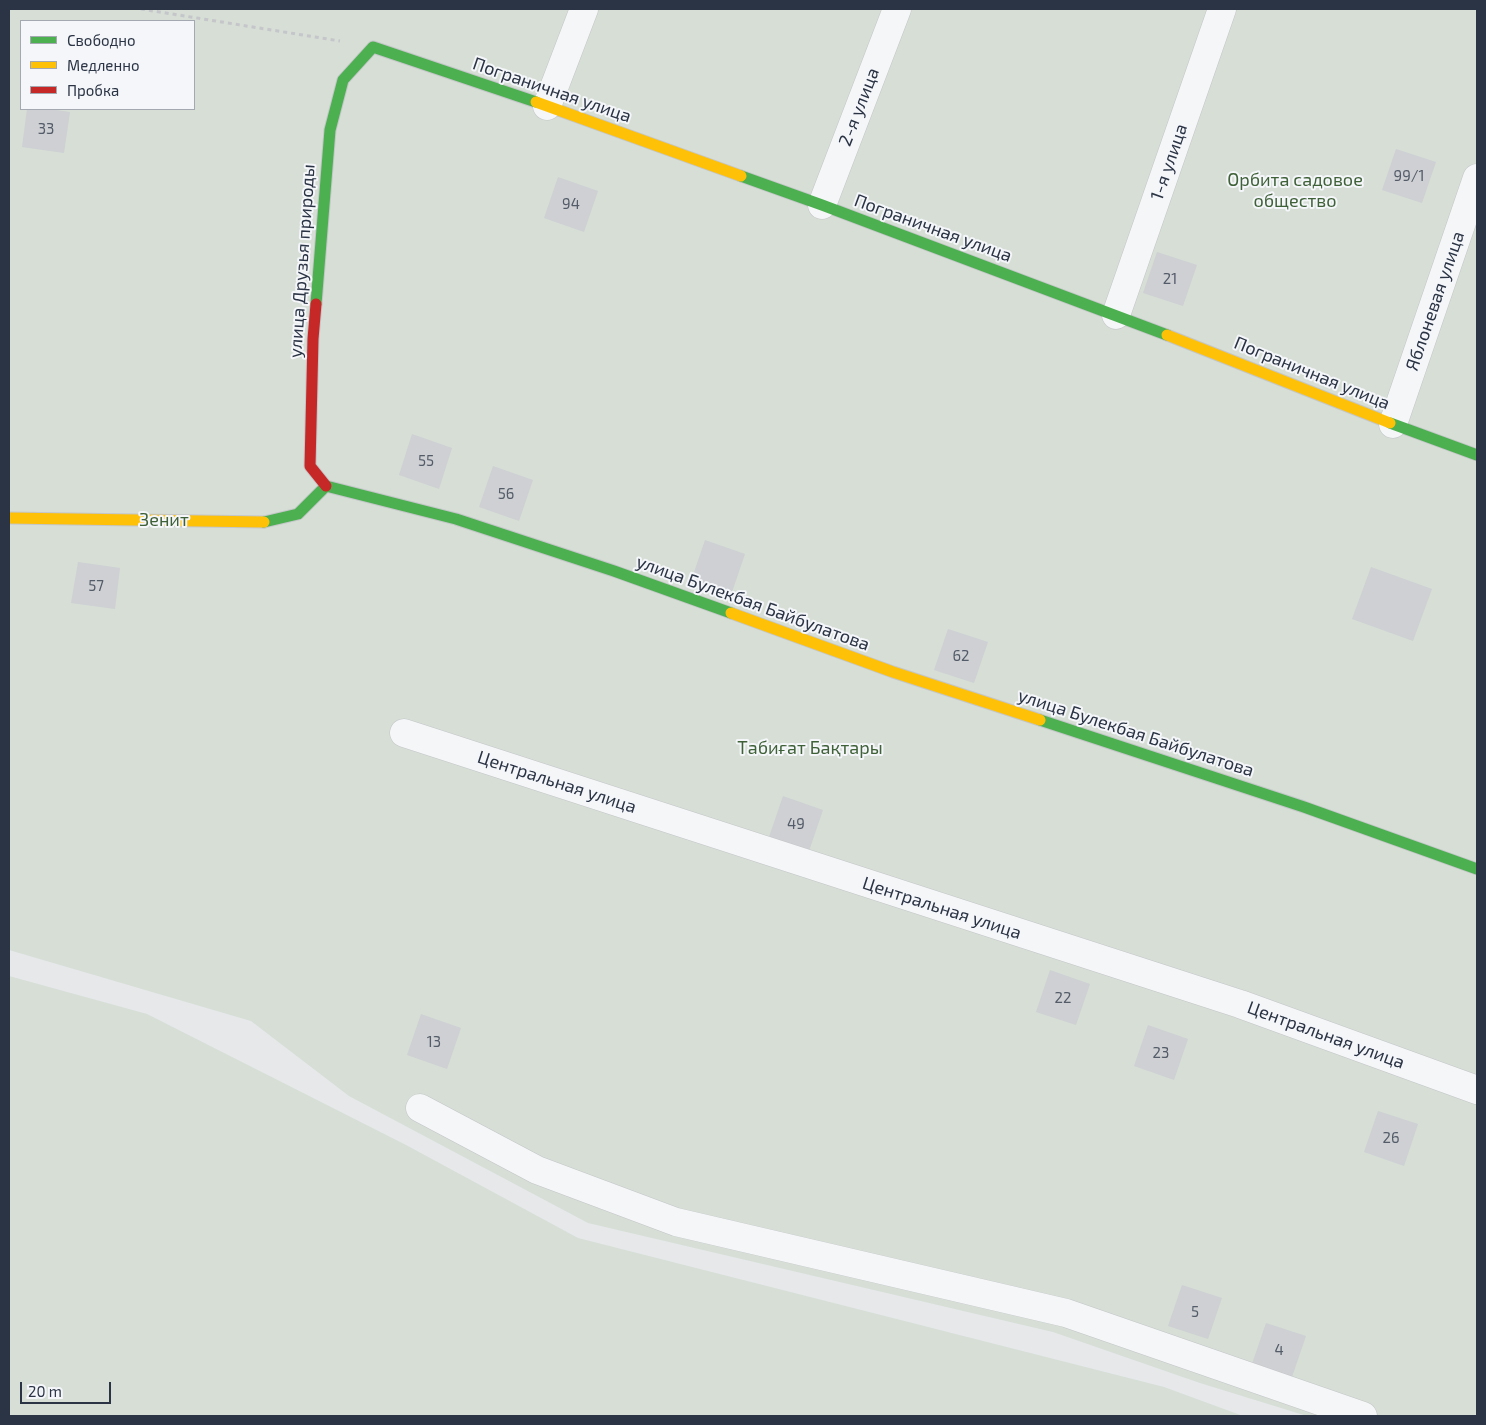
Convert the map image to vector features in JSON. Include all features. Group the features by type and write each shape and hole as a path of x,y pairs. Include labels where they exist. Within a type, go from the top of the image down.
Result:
{"street":[{"path":"547,106 584,9"},
{"name":"2-я улица","path":"822,205 897,9"},
{"name":"1-я улица","path":"1116,315 1222,9"},
{"name":"Пограничная улица","path":"373,47 547,106 822,205 1116,315 1477,455"},
{"name":"улица Друзья природы","path":"326,486 310,466 313,340 330,130 343,80 373,47"},
{"name":"Яблоневая улица","path":"1393,424 1477,178"},
{"path":"9,518 265,522 298,514 326,486"},
{"name":"улица Булекбая Байбулатова","path":"326,486 456,519 614,571 893,672 1304,807 1477,869"},
{"name":"Центральная улица","path":"404,733 1240,1004 1477,1090"},
{"path":"420,1108 537,1170 676,1222 1066,1313 1363,1416"}],"path":[{"path":"141,9 373,47"}],"green space":[{"name":"Табиғат Бақтары","path":"9,9 1477,9 1477,1416 1307,1416 1200,1383 1053,1332 588,1223 349,1096 251,1021 9,950"},
{"path":"9,976 147,1014 406,1145 578,1238 1164,1387 1243,1416 9,1416"}],"building":[{"path":"27,110 70,112 64,153 22,147"},
{"path":"1396,149 1436,162 1422,203 1382,190"},
{"path":"558,177 598,191 584,232 544,218"},
{"path":"1157,252 1197,265 1183,306 1143,293"},
{"path":"412,434 452,448 439,489 399,475"},
{"path":"493,466 533,480 519,521 479,507"},
{"path":"705,540 745,554 731,595 691,581"},
{"path":"78,562 120,568 115,609 71,603"},
{"path":"1371,567 1432,589 1413,641 1352,619"},
{"path":"948,629 988,642 974,683 934,670"},
{"path":"783,796 823,810 809,851 769,837"},
{"path":"1050,970 1090,984 1076,1025 1036,1012"},
{"path":"421,1014 461,1028 447,1069 407,1055"},
{"path":"1148,1025 1188,1039 1174,1080 1134,1066"},
{"path":"1378,1111 1418,1124 1404,1166 1364,1152"},
{"path":"1182,1285 1222,1298 1208,1339 1168,1326"},
{"path":"1266,1323 1306,1336 1292,1377 1252,1364"}],"traffic: fast":[{"path":"316,304 330,130 343,80 373,47 536,102"},
{"path":"741,176 1167,335"},
{"path":"1390,423 1477,455"},
{"path":"264,522 298,514 326,486 456,519 614,571 731,613"},
{"path":"1040,720 1304,807 1477,869"}],"traffic: slow":[{"path":"536,102 741,176"},
{"path":"1167,335 1390,423"},
{"path":"9,518 264,522"},
{"path":"731,613 893,672 1040,720"}],"traffic: jam":[{"path":"316,304 313,339 310,466 326,486"}],"park label":[{"name":"Орбита садовое общество","path":"1295,190"},
{"name":"Зенит","path":"164,520"}]}
